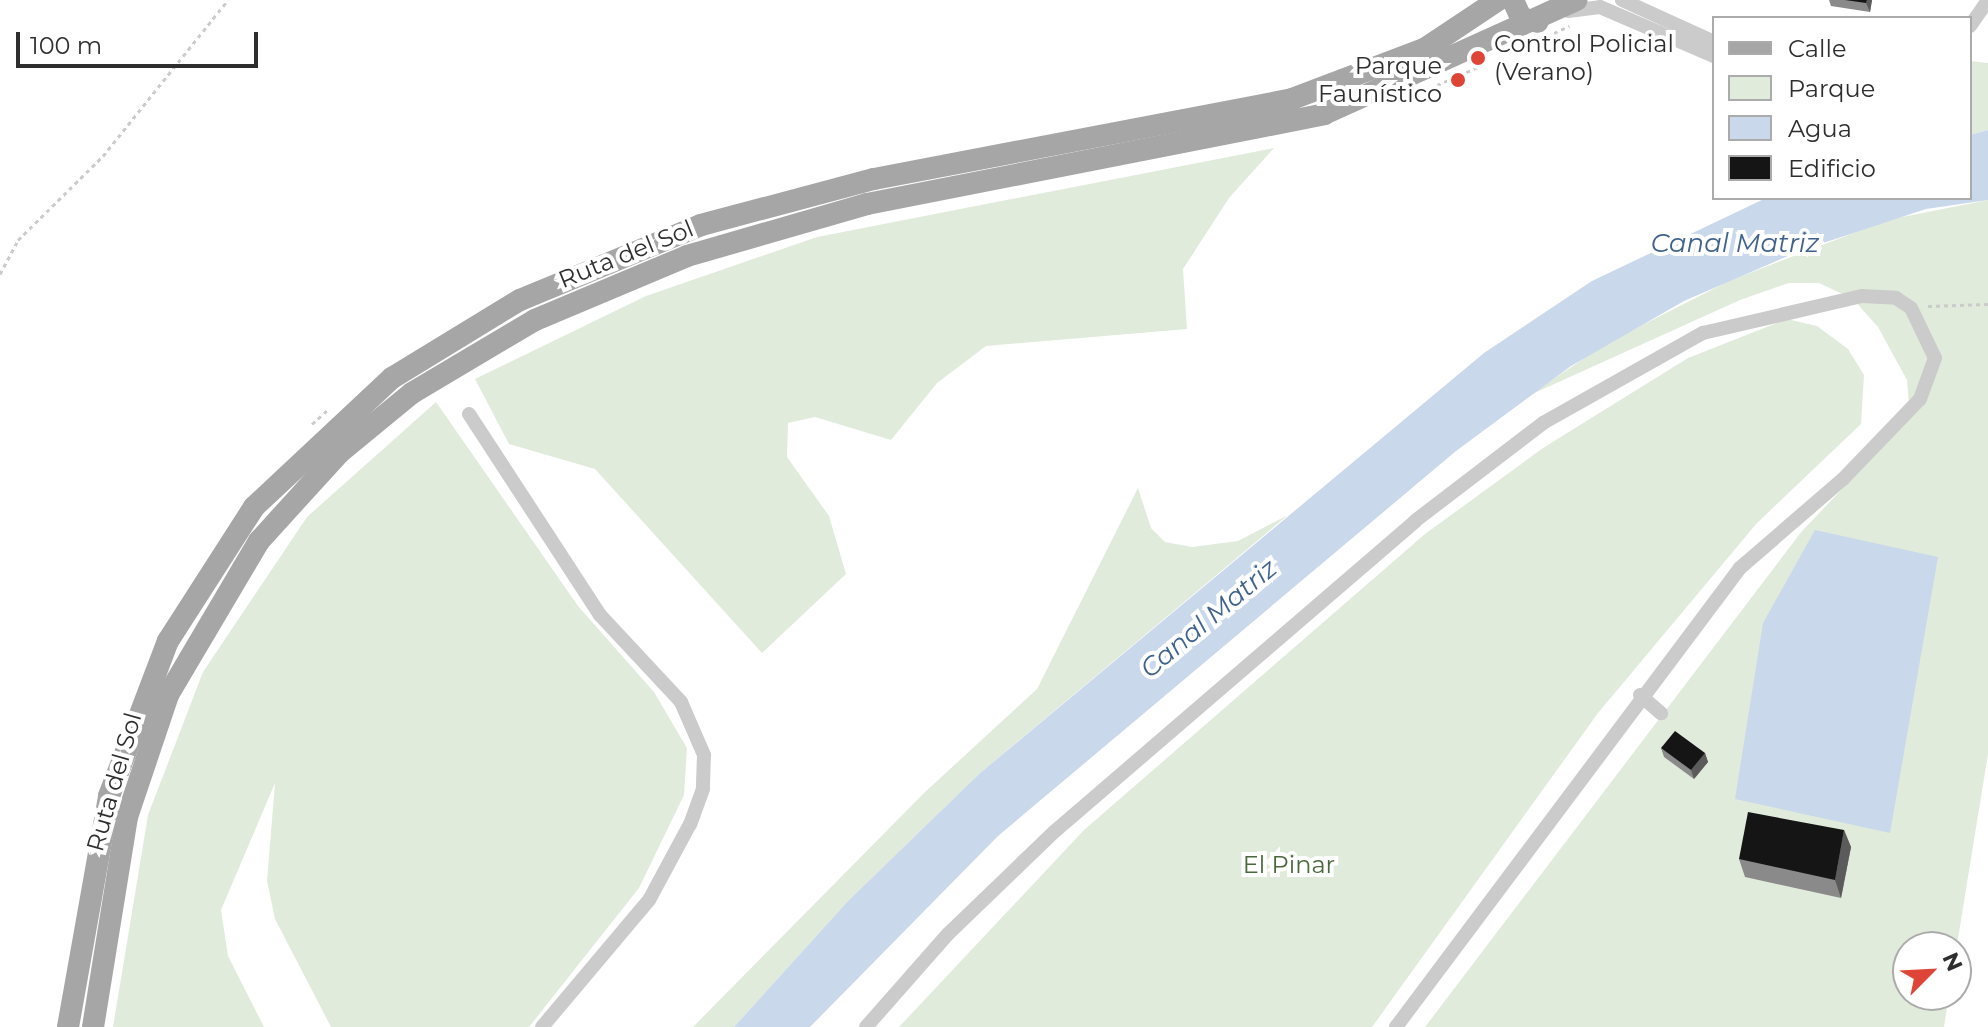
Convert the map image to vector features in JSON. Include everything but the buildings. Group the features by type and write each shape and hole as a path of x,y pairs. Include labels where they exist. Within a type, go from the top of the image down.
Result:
{"main road":[{"name":"Ruta del Sol","path":"68,1027 109,796 163,652 254,507 392,378 520,300 701,225 863,181 1292,99 1426,48 1498,0"},
{"path":"1513,0 1521,18 1546,24"},
{"name":"Ruta del Sol","path":"93,1027 127,817 168,695 259,541 339,453 412,393 535,320 757,232 1310,119 1546,24 1576,0"}],"street":[{"path":"1622,0 1712,41"},
{"path":"1972,23 1988,0"},
{"path":"1546,24 1600,7 1712,55"},
{"path":"866,1027 948,934 1054,832 1392,540 1543,423 1703,333 1862,296 1896,298 1911,308 1935,358 1920,399 1843,479 1740,568 1640,695 1396,1027"},
{"path":"469,414 600,615 681,702 704,755 699,801 649,900 542,1027"},
{"path":"1640,695 1661,713"}],"path":[{"path":"0,274 18,240 103,156 228,0"},
{"path":"1546,24 1586,22 1600,7"},
{"path":"1431,88 1497,58"},
{"path":"1911,308 1988,304"},
{"path":"304,432 335,404"}],"green space":[{"path":"1972,61 1988,63 1988,130 1972,134"},
{"path":"1274,148 1229,198 1183,269 1187,329 986,346 937,383 891,440 815,417 788,423 787,457 829,516 846,574 762,653 595,469 509,444 475,379 646,296 817,237"},
{"path":"1988,200 1988,754 1959,931 1892,931 1892,1011 1946,1011 1944,1027 1425,1027 1802,531 1910,418 1907,380 1878,327 1853,299 1819,283 1789,283 1740,300 1530,395 1605,344 1729,281 1887,220"},
{"name":"El Pinar","path":"1787,319 1817,326 1848,349 1864,375 1861,424 1757,523 1598,713 1372,1027 899,1027 1084,830 1425,534 1543,448 1688,358"},
{"path":"436,402 578,606 654,692 687,748 684,795 639,888 529,1027 331,1027 275,919 267,881 275,783 221,910 228,956 264,1027 113,1027 148,815 203,672 307,517"},
{"path":"1138,488 1151,528 1165,542 1192,547 1238,541 1288,515 979,774 848,901 734,1027 693,1027 924,793 1037,689"}],"water":[{"name":"Canal Matriz","path":"1988,130 1988,200 1926,209 1802,250 1684,301 1571,366 1456,451 998,836 810,1027 734,1027 848,901 979,774 1484,353 1592,281 1762,200 1972,200 1972,134"},
{"path":"1815,530 1938,557 1890,833 1735,799 1763,623"}],"place":[{"name":"Control Policial (Verano)","path":"1478,58"},
{"name":"Parque Faunístico","path":"1458,80"}]}
